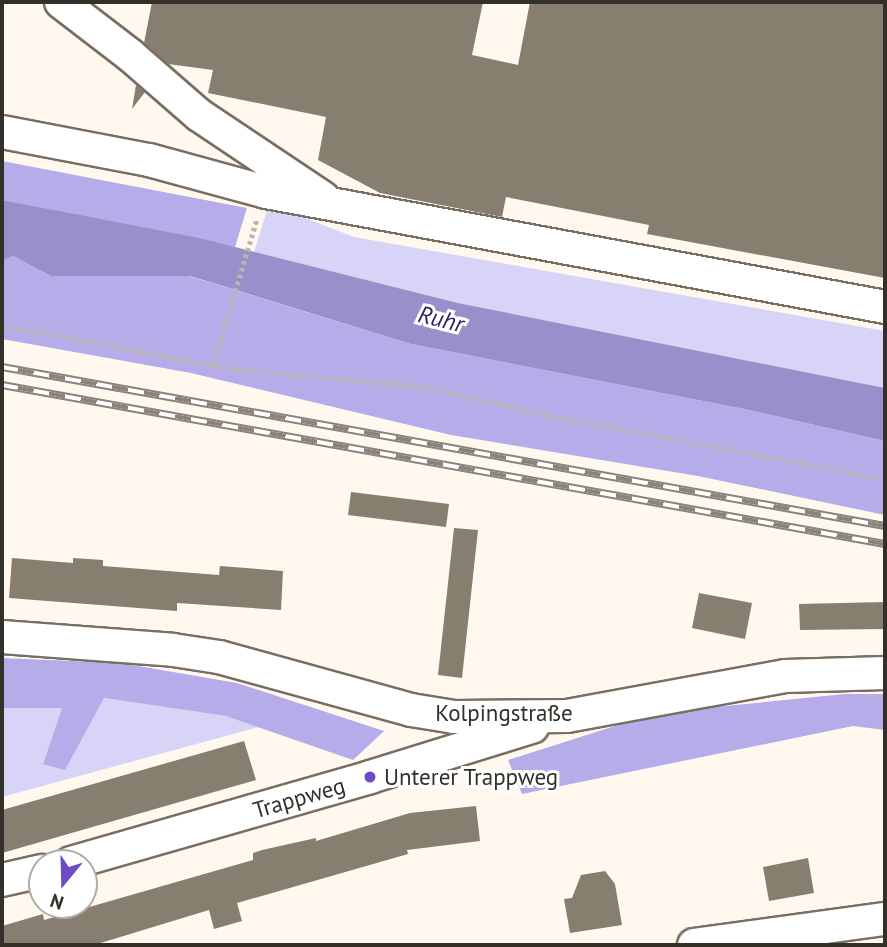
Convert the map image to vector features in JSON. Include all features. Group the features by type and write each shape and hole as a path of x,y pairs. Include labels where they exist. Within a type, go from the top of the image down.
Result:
{"street":[{"path":"61,2 210,123 335,206"},
{"path":"2,132 149,160 266,192 335,206 885,307"},
{"name":"Kolpingstraße","path":"2,637 173,650 219,657 411,710 454,717 566,716 785,676 885,673"},
{"name":"Trappweg","path":"98,855 370,777 566,716"},
{"path":"2,880 28,874"},
{"path":"694,945 885,919"}],"path":[{"path":"213,365 247,245 260,210"},
{"path":"2,325 213,365 302,377 421,386 552,416 885,479"}],"shaded area":[{"path":"2,161 247,208 235,247 2,200"},
{"path":"269,204 354,237 885,331 885,388 458,303 254,252"},
{"path":"13,256 51,276 189,276 411,344 744,409 885,441 885,515 698,476 451,435 191,373 2,339 2,261"},
{"path":"2,658 121,663 237,683 384,731 353,760 226,716 104,698 65,770 43,764 62,708 2,708"},
{"path":"845,694 885,694 885,730 853,726 522,794 508,760 656,713"},
{"path":"104,698 226,716 259,727 2,797 2,708 62,708 43,764"}],"water":[{"name":"Ruhr","path":"2,200 199,238 458,303 885,388 885,441 744,409 411,344 190,276 51,276 13,256 2,261"}],"building":[{"path":"152,2 483,2 472,55 518,65 530,2 885,2 885,278 647,234 649,225 506,197 502,217 380,193 318,160 326,117 208,93 213,70 168,64 144,43"},
{"path":"136,85 145,92 132,109"},
{"path":"351,492 449,504 446,527 348,515"},
{"path":"454,528 478,530 462,678 438,675"},
{"path":"12,558 73,563 73,558 103,560 103,566 219,575 220,566 283,571 281,610 177,603 177,611 9,598"},
{"path":"699,593 752,603 745,639 692,628"},
{"path":"885,602 885,629 800,630 799,604"},
{"path":"244,741 256,780 2,853 2,810"},
{"path":"476,806 480,841 407,850 408,854 237,903 242,921 214,929 209,910 94,945 2,945 2,926 28,918 98,919 98,904 253,860 253,853 262,850 316,838 316,841 410,813"},
{"path":"808,858 814,893 769,901 763,867"},
{"path":"605,871 615,884 622,925 570,933 564,899 572,898 581,875"}],"railway":[{"path":"2,367 885,526"},
{"path":"2,385 885,544"}],"place":[{"name":"Unterer Trappweg","path":"370,777"}]}
